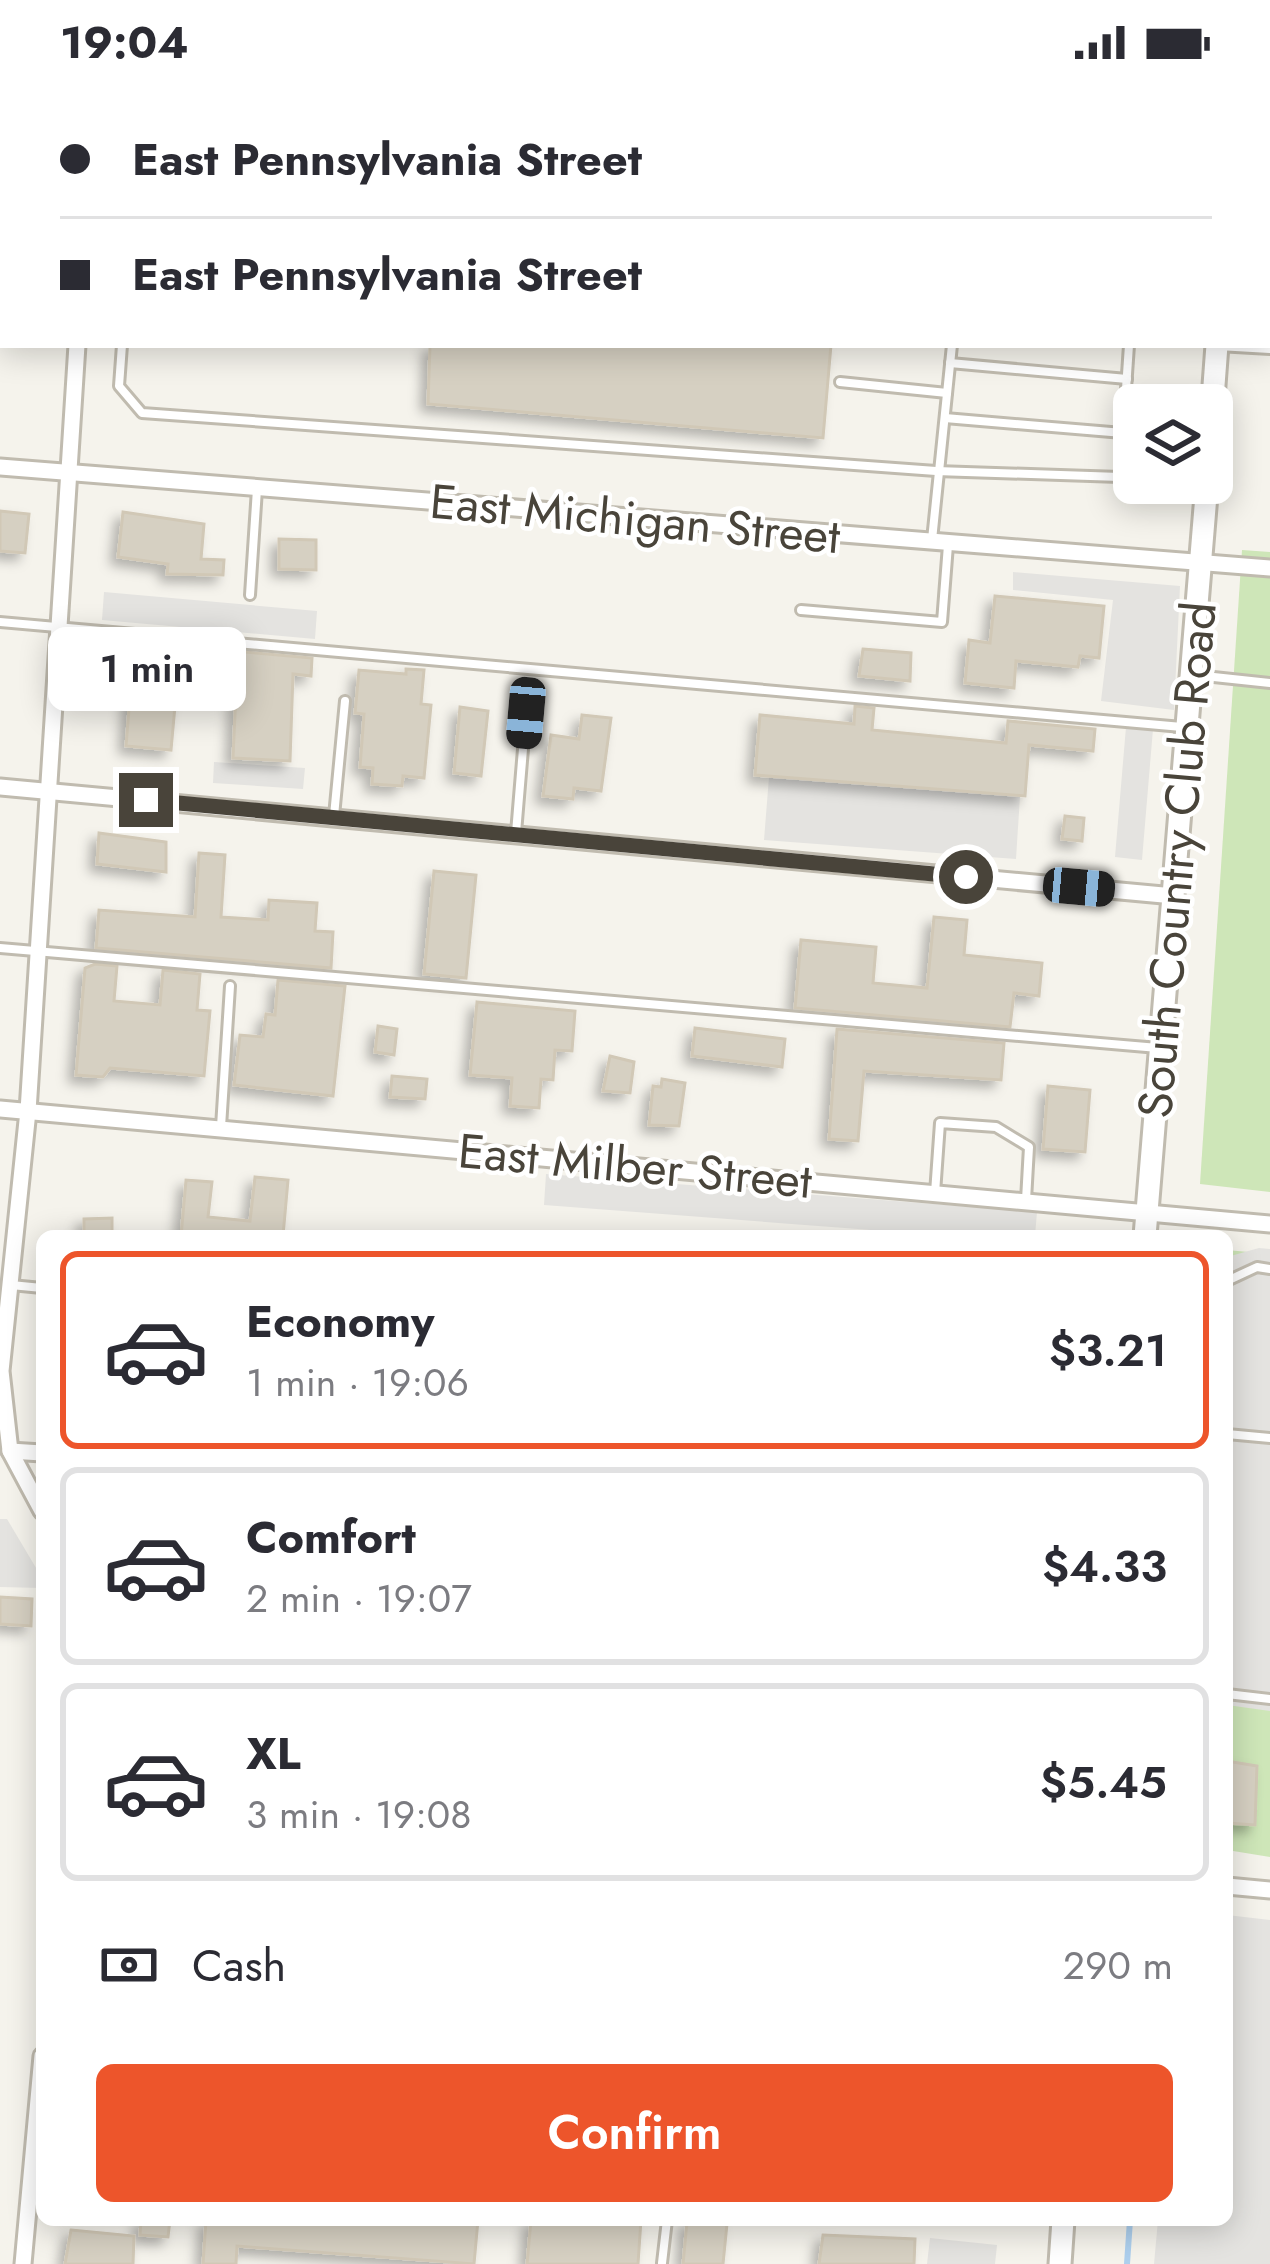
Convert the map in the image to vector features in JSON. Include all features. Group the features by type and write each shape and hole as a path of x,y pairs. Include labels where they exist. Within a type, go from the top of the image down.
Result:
{"street":[{"path":"36,1500 10,1451 1,1371 10,1285 8,1234 28,1112 40,952 77,348"},
{"path":"1214,384 1217,348"},
{"name":"East Michigan Street","path":"0,467 1270,568"},
{"name":"South Country Club Road","path":"1145,1230 1164,1049 1205,504"},
{"path":"0,787 1174,896"},
{"name":"East Milber Street","path":"0,1109 1270,1224"},
{"path":"10,1451 36,1453"},
{"path":"1233,1887 1270,1890"},
{"path":"23,2264 36,2146"},
{"path":"1060,2264 1063,2226"}],"lane":[{"path":"122,348 119,386 142,413 936,471 1113,477"},
{"path":"801,610 942,622 936,471 952,348"},
{"path":"1127,384 1130,348"},
{"path":"950,363 1127,379"},
{"path":"840,382 947,393"},
{"path":"944,418 1113,432"},
{"path":"250,595 257,488"},
{"path":"0,622 1190,728"},
{"path":"1194,675 1270,682"},
{"path":"334,818 344,701"},
{"path":"516,835 526,713"},
{"path":"0,948 1164,1049"},
{"path":"221,1129 230,986"},
{"path":"935,1193 940,1124 996,1127 1029,1147 1026,1202"},
{"path":"1233,1278 1257,1268 1270,1269"},
{"path":"10,1285 36,1287"},
{"path":"1233,1435 1270,1438"},
{"path":"1233,1695 1270,1699"},
{"path":"662,2263 666,2226"}],"green space":[{"path":"1242,550 1270,552 1270,1192 1200,1184"},
{"path":"1233,1251 1270,1254 1270,1857 1233,1851"}],"shaded area":[{"path":"1013,572 1180,586 1174,710 1101,701 1113,600 1013,590"},
{"path":"104,592 317,611 315,639 102,620"},
{"path":"1126,727 1153,729 1142,860 1115,857"},
{"path":"214,762 305,768 303,789 213,783"},
{"path":"769,777 1020,796 1016,859 764,840"},
{"path":"546,1174 1037,1212 1036,1230 871,1230 544,1205"},
{"path":"1270,1249 1270,1711 1233,1706 1233,1255"},
{"path":"0,1519 7,1519 36,1568 36,1588 0,1587"},
{"path":"1233,1916 1270,1920 1270,2264 1154,2264 1157,2226 1233,2226"},
{"path":"930,2238 997,2245 995,2264 927,2264"}],"building":[{"path":"430,348 831,348 823,438 428,404"},
{"path":"0,511 29,514 25,553 0,551"},
{"path":"123,512 204,524 201,559 224,560 223,575 167,574 168,564 118,557"},
{"path":"279,539 316,540 316,570 279,569"},
{"path":"995,596 1104,606 1099,658 1080,656 1078,667 1016,661 1014,688 965,683 969,640 990,643"},
{"path":"188,647 312,658 311,676 293,674 290,761 233,758 237,669 186,664"},
{"path":"863,649 911,653 910,681 859,676"},
{"path":"133,659 179,662 171,750 126,746"},
{"path":"406,669 424,670 421,704 431,705 424,778 403,776 402,786 372,784 373,768 360,767 364,714 355,713 359,670 406,674"},
{"path":"855,706 874,708 872,730 1006,743 1008,721 1095,729 1093,751 1029,745 1025,796 755,775 760,715 854,724"},
{"path":"460,707 488,711 481,776 454,773"},
{"path":"582,715 611,718 601,791 574,788 573,799 543,796 551,735 579,739"},
{"path":"1065,816 1084,818 1082,841 1062,839"},
{"path":"99,833 166,842 166,872 97,864"},
{"path":"199,853 225,855 221,917 268,920 269,900 317,903 315,931 333,932 331,968 96,948 99,910 195,917"},
{"path":"434,871 476,875 466,978 424,974"},
{"path":"934,917 967,920 964,955 1042,963 1039,996 1014,993 1010,1027 795,1008 801,940 876,947 873,983 927,988"},
{"path":"117,966 114,1001 160,1005 163,970 200,974 197,1010 210,1011 204,1076 110,1068 103,1077 76,1075 85,968"},
{"path":"278,980 345,986 333,1096 234,1085 240,1035 263,1037 266,1014 275,1015"},
{"path":"477,1002 575,1011 572,1051 555,1050 553,1080 541,1079 539,1108 510,1106 512,1078 470,1075"},
{"path":"378,1026 397,1029 394,1055 375,1052"},
{"path":"695,1028 785,1039 782,1067 692,1056"},
{"path":"837,1029 1004,1043 1001,1080 864,1071 858,1141 829,1139"},
{"path":"610,1056 634,1062 630,1093 603,1091"},
{"path":"392,1076 427,1079 425,1099 390,1097"},
{"path":"662,1079 685,1083 679,1126 649,1125 653,1086 661,1087"},
{"path":"1048,1086 1090,1090 1085,1152 1043,1149"},
{"path":"255,1177 288,1180 284,1230 182,1230 186,1180 212,1182 208,1217 250,1221"},
{"path":"112,1218 112,1230 84,1230 84,1219"},
{"path":"0,1597 32,1599 31,1626 0,1624"},
{"path":"1233,1762 1257,1766 1255,1825 1233,1823"},
{"path":"141,2226 169,2226 168,2237 140,2235"},
{"path":"206,2226 477,2226 474,2264 237,2246 236,2264 203,2264"},
{"path":"530,2226 641,2226 638,2264 527,2264"},
{"path":"687,2226 727,2226 723,2264 683,2264"},
{"path":"71,2230 134,2236 133,2264 65,2264"},
{"path":"823,2235 915,2239 914,2264 819,2264"}],"waterway":[{"path":"1127,2264 1130,2226"}],"route":[{"path":"146,800 966,877"}]}
